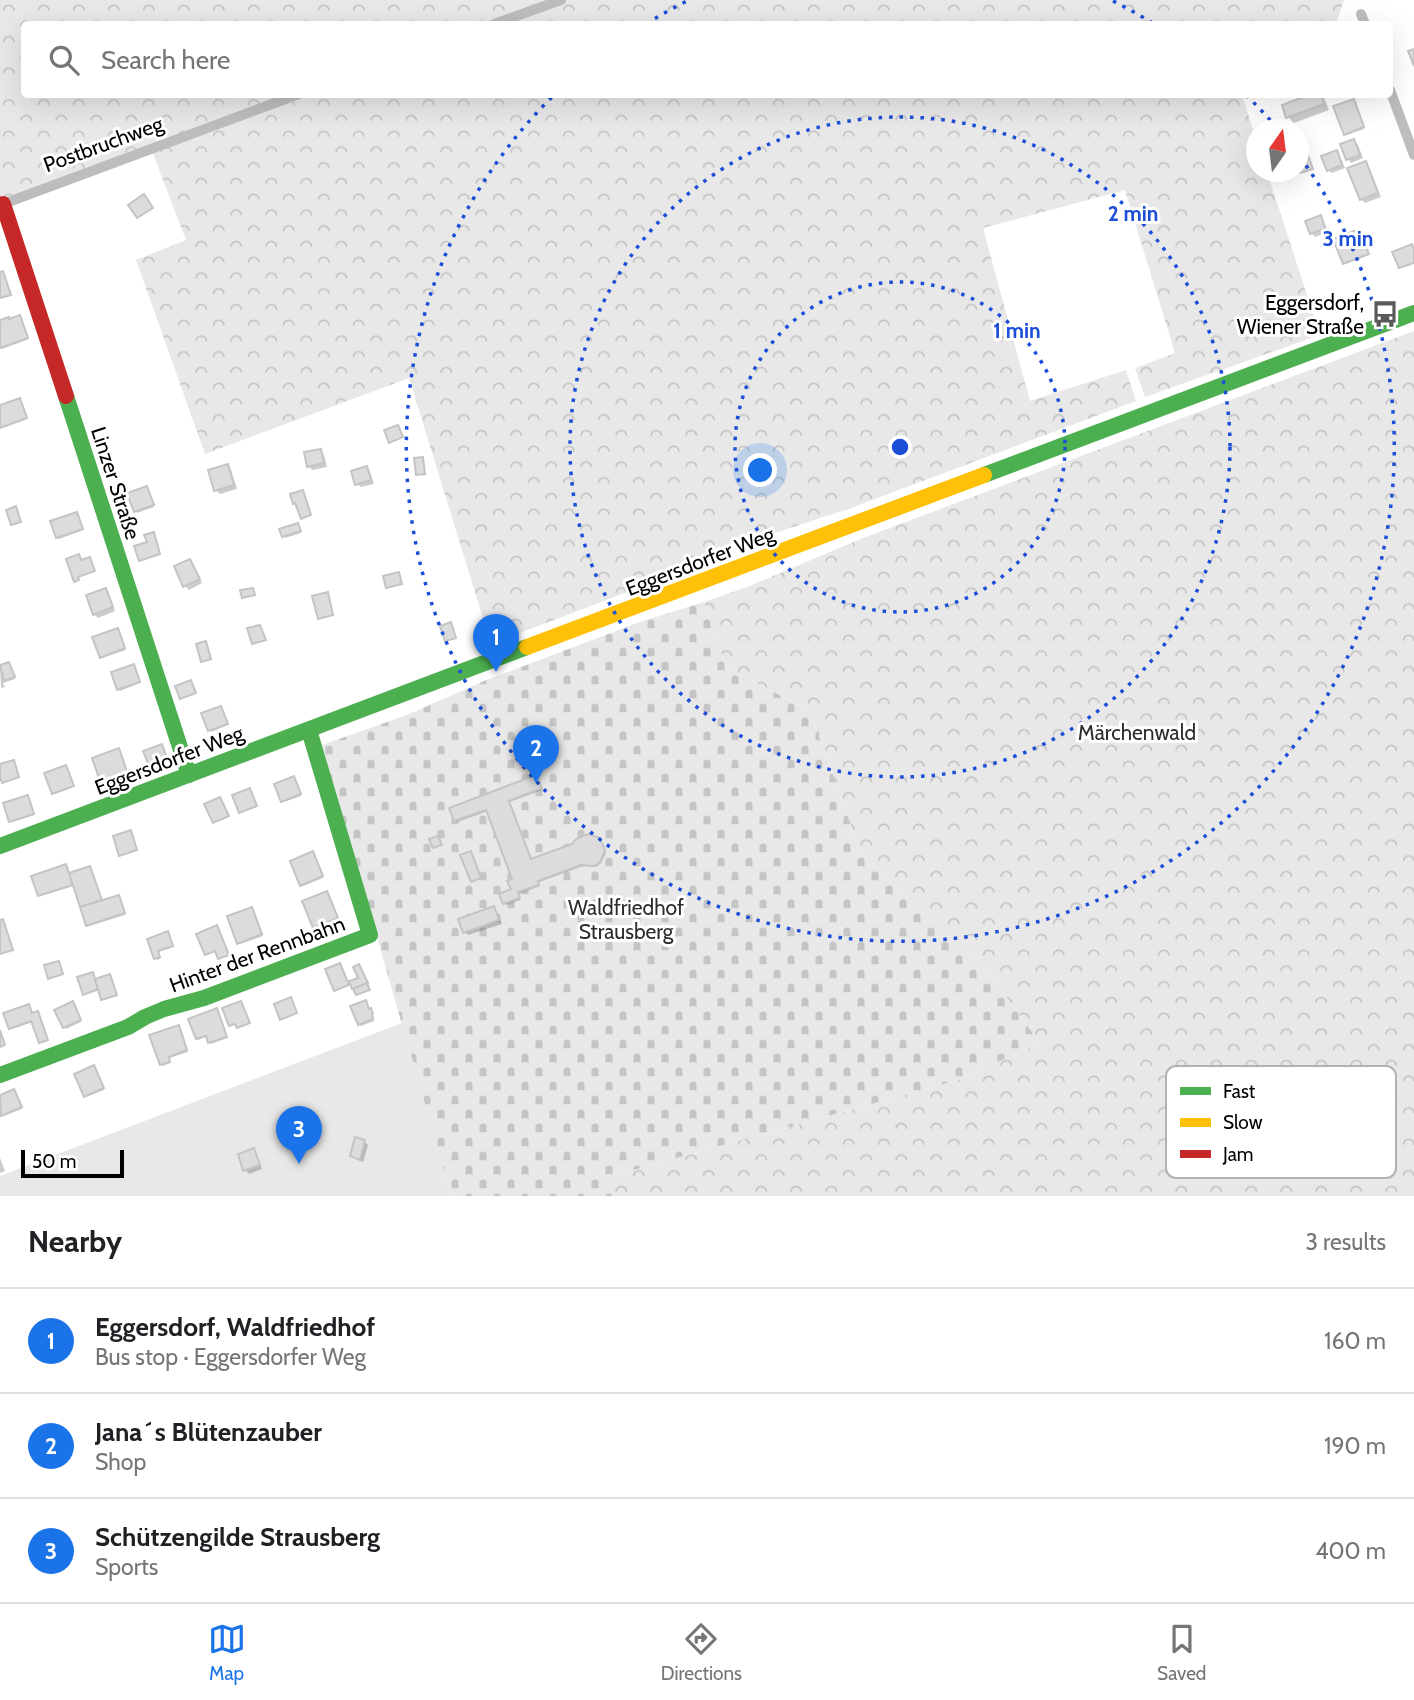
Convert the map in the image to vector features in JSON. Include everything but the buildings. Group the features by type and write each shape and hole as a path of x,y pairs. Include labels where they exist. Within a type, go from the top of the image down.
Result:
{"main road":[{"name":"Linzer Straße","path":"1,204 190,775"},
{"name":"Eggersdorfer Weg","path":"0,846 1414,313"},
{"name":"Hinter der Rennbahn","path":"0,1075 128,1027 138,1020 189,1000 204,998 370,935 309,730"}],"street":[{"path":"502,21 561,0"},
{"name":"Postbruchweg","path":"1,204 288,98"},
{"path":"1393,98 1414,155"}],"green space":[{"path":"0,0 1344,0 1337,21 21,21 21,98 1243,98 1250,119 1246,119 1246,182 1270,182 1320,335 1145,397 1135,368 1175,353 1125,190 983,228 1030,401 1126,370 1136,401 851,508 735,546 625,593 491,644 409,378 205,454 136,260 186,240 150,146 0,203"},
{"name":"Märchenwald","path":"1414,331 1414,1196 612,1196 612,1176 958,1080 1040,1043 993,979 861,853 810,711 726,667 704,602 747,587 863,538"},
{"name":"Waldfriedhof Strausberg","path":"704,602 726,667 810,711 861,853 993,979 1040,1043 958,1080 612,1176 612,1196 451,1196 322,745 407,715 484,681 637,623"},
{"path":"402,1023 451,1196 0,1196 0,1176"}],"traffic: fast":[{"path":"984,475 1414,313"},
{"path":"66,396 189,775"},
{"path":"0,846 527,647"},
{"path":"0,1075 128,1027 164,1009 204,998 370,935 309,730"}],"traffic: slow":[{"path":"527,647 984,475"}],"traffic: jam":[{"path":"0,205 3,204 66,396"}],"place":[{"name":"Eggersdorf, Wiener Straße","path":"1385,314"},
{"name":"Eggersdorf, Waldfriedhof","path":"496,672"},
{"name":"Jana´s Blütenzauber","path":"536,783"},
{"name":"Schützengilde Strausberg","path":"299,1164"}]}
